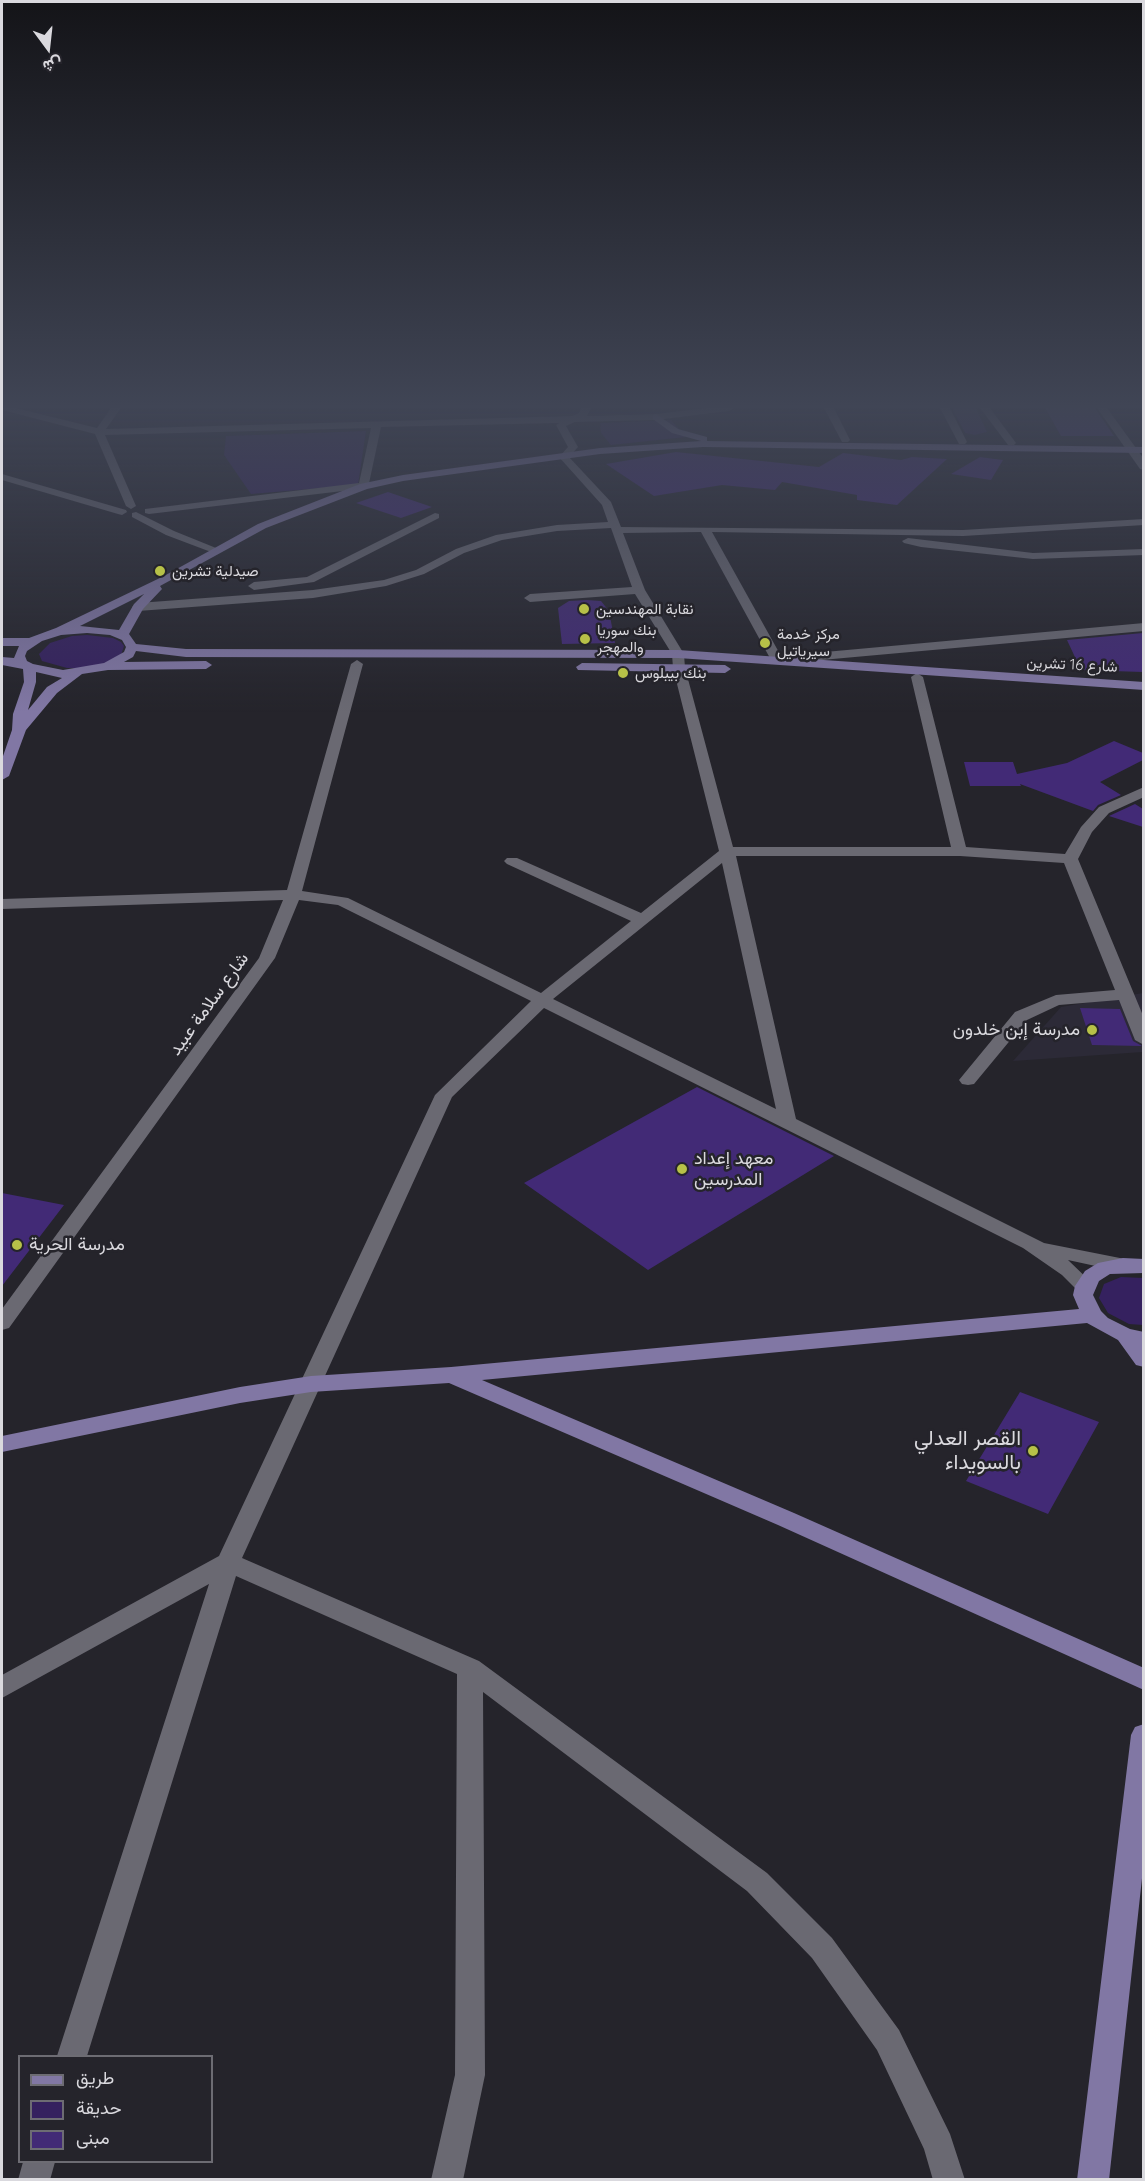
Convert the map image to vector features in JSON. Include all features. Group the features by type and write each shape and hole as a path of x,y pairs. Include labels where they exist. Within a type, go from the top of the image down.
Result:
{"main road":[{"path":"2,642 30,642 60,631 168,578 262,526 303,510"},
{"path":"122,635 142,603 168,578"},
{"path":"60,631 87,629 122,635 132,646"},
{"path":"2,776 19,730 20,714 30,682 26,665 19,656 22,649 30,642"},
{"path":"132,646 186,653 678,661 917,677 1000,678"},
{"path":"2,661 26,665 50,673 77,673 108,666 121,660 129,654 132,646"},
{"path":"108,666 777,660 1000,678"},
{"path":"19,730 52,690 77,673"},
{"name":"شارع 16 تشرين","path":"1000,678 1143,686"},
{"path":"1143,1266 1123,1265 1105,1268 1092,1275 1085,1286 1083,1295 1092,1315 1106,1326 1134,1337 1143,1360"},
{"path":"2,1444 240,1395 310,1384 451,1376 1092,1315"},
{"path":"451,1376 796,1523 1143,1680"},
{"path":"1093,2180 1143,1735"}],"street":[{"path":"125,510 170,533 215,550"},
{"path":"130,511 134,510"},
{"path":"609,510 639,590 678,661 727,852 788,1124"},
{"path":"142,603 310,580 435,516"},
{"path":"142,603 313,594 386,583 420,572 460,551 500,537 557,528 880,533 1029,531 1143,522"},
{"path":"705,529 777,660 1143,627"},
{"path":"880,533 921,544 1033,556 1143,552"},
{"path":"530,598 639,590"},
{"name":"شارع سلامة عبيد","path":"2,1323 267,958 293,895 357,664"},
{"path":"917,677 960,850"},
{"path":"1070,858 1086,830 1104,810 1143,791"},
{"path":"72,2055 228,1562 444,1095 541,1001 727,852 960,850 1070,858"},
{"path":"1070,858 1143,1040"},
{"path":"512,861 642,920"},
{"path":"2,904 293,895 342,901 1030,1243 1069,1270 1085,1286"},
{"path":"968,1080 1021,1016 1056,1000 1126,994"},
{"path":"1030,1243 1075,1257 1123,1265"},
{"path":"228,1562 470,1668 757,1882 822,1948 888,2040 939,2145 949,2180"},
{"path":"2,1687 228,1562"},
{"path":"447,2180 470,2075 470,1668"},
{"path":"34,2180 39,2163"}],"shaded area":[{"name":"مدرسة إبن خلدون","path":"1143,993 1143,1052 1013,1061 1061,1007"}],"green space":[{"path":"72,636 113,638 121,642 124,646 121,655 101,665 82,668 67,668 42,661 39,654 50,643"},
{"path":"1121,1277 1143,1278 1143,1325 1129,1324 1108,1313 1099,1298 1104,1284"}],"building":[{"path":"376,510 424,510 401,518"},
{"path":"569,601 601,601 609,611 615,643 562,644 558,608"},
{"path":"1143,633 1143,672 1081,670 1067,640"},
{"path":"1114,741 1143,753 1143,760 1100,782 1121,795 1098,805 1093,811 1020,784 1021,786 970,786 964,762 1013,762 1017,774 1067,763"},
{"path":"1135,804 1143,809 1143,827 1109,816"},
{"path":"1080,1008 1120,1009 1133,1041 1142,1046 1092,1045"},
{"name":"معهد إعداد المدرسين","path":"697,1087 834,1156 648,1270 524,1183"},
{"name":"مدرسة الحرية","path":"2,1193 64,1205 2,1286"},
{"name":"القصر العدلي بالسويداء","path":"1020,1392 1099,1422 1048,1514 966,1481"}],"place":[{"name":"صيدلية تشرين","path":"160,571"},
{"name":"نقابة المهندسين","path":"584,609"},
{"name":"بنك سوريا والمهجر","path":"585,639"},
{"name":"مركز خدمة سيرياتيل","path":"765,643"},
{"name":"بنك بيبلوس","path":"623,673"},
{"name":"مدرسة إبن خلدون","path":"1092,1030"},
{"name":"معهد إعداد المدرسين","path":"682,1169"},
{"name":"مدرسة الحرية","path":"17,1245"},
{"name":"القصر العدلي بالسويداء","path":"1033,1451"}]}
